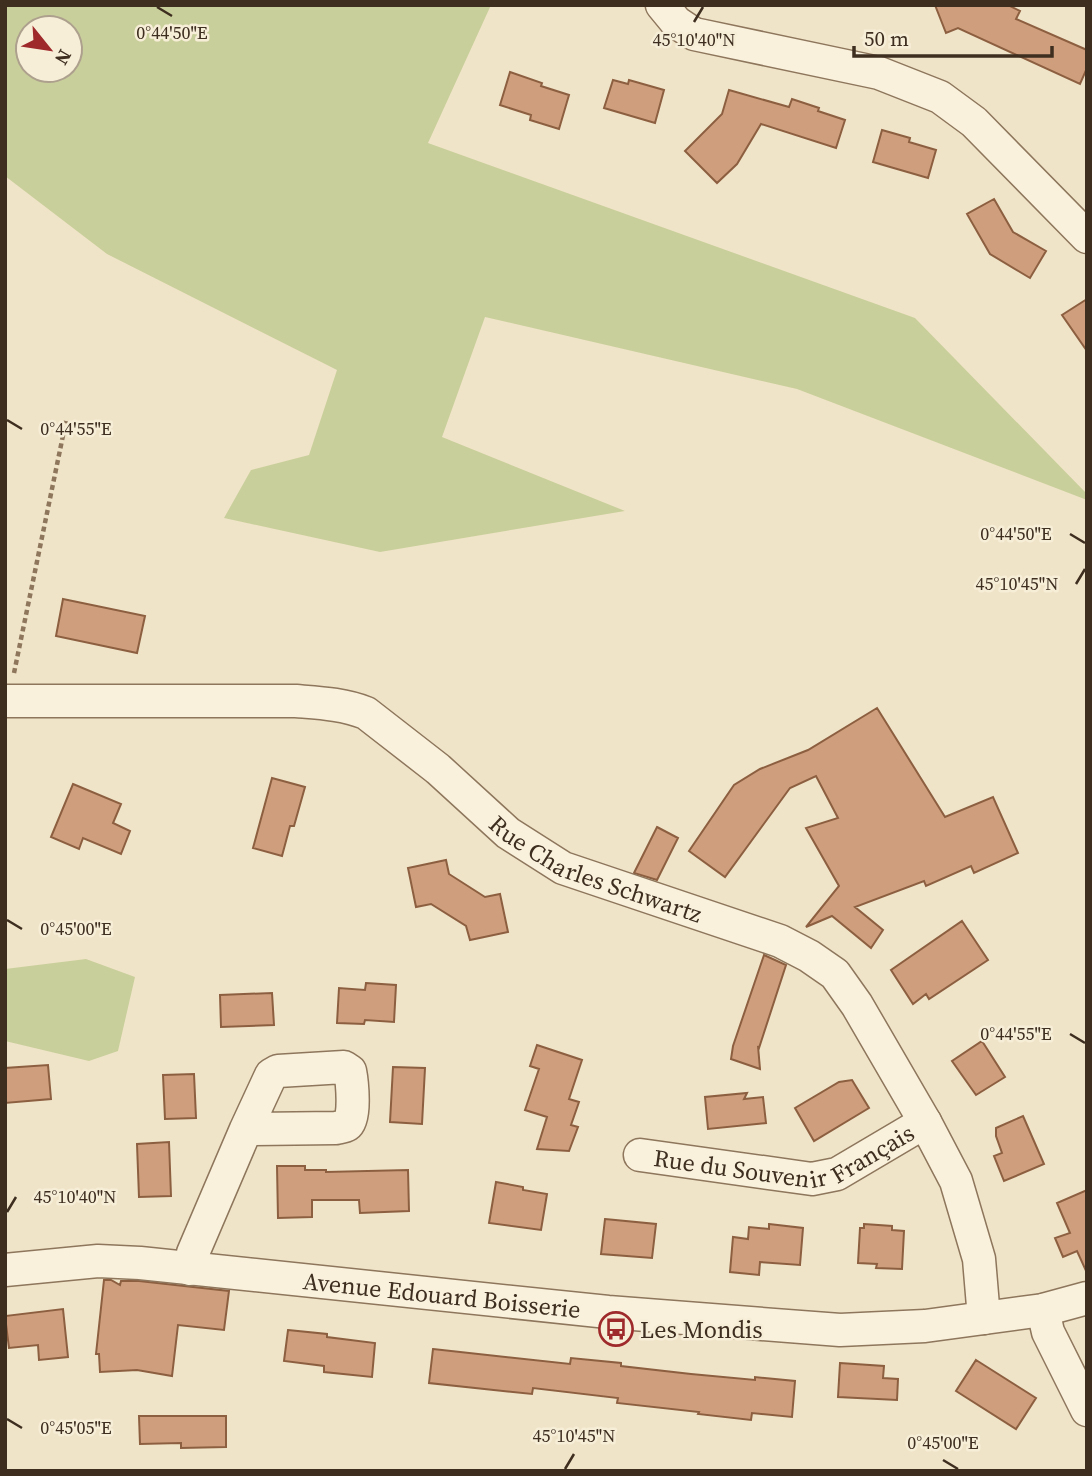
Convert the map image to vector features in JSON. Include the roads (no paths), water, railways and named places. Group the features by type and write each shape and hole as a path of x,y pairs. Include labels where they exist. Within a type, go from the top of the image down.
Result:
{"street":[{"path":"662,5 676,22 694,34 879,73 940,97 974,122 1087,237"},
{"name":"Rue Charles Schwartz","path":"7,701 296,701 352,707 366,713 438,769 508,833 563,868 780,942 809,956 835,974 857,1005 956,1181 979,1259 984,1318"},
{"name":"Rue du Souvenir Français","path":"640,1155 812,1179 836,1174 925,1122"},
{"path":"190,1269 193,1253 246,1129"},
{"name":"Avenue Edouard Boisserie","path":"5,1270 98,1261 140,1263 608,1312 840,1330 925,1326 1042,1310 1087,1298"},
{"path":"1042,1310 1048,1332 1087,1410"}],"place":[{"name":"Les Mondis","path":"616,1329"}]}
